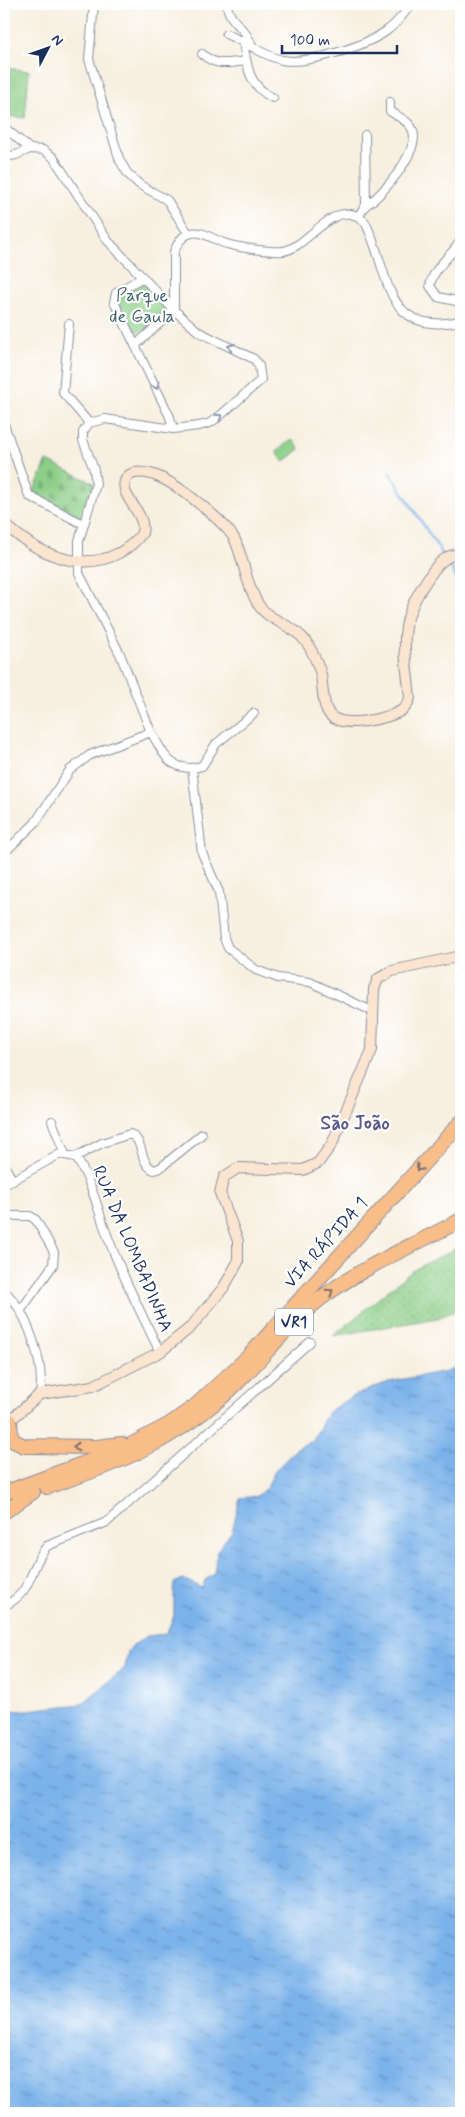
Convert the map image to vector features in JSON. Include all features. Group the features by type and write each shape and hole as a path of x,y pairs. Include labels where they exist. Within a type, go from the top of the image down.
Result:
{"highway":[{"name":"VIA RÁPIDA 1","path":"4,1493 98,1459 141,1440 194,1407 248,1357 457,1127"},
{"name":"VIA RÁPIDA 1","path":"4,1502 120,1462 178,1430 221,1398 297,1319 319,1300 345,1282 460,1220"},
{"path":"7,1424 8,1438 24,1446 97,1447 141,1440"},
{"path":"4,1512 33,1492"}],"main road":[{"path":"4,523 33,545 56,556 78,562 93,562 116,554 134,543 142,534 143,521 125,489 129,476 136,473 159,477 176,486 231,535 258,604 267,613 298,632 305,639 318,664 328,713 340,722 369,720 385,716 401,711 408,704 410,698 404,648 407,617 428,578 442,561 457,555"},
{"path":"7,1424 40,1394 93,1386 160,1352 178,1340 200,1317 224,1287 238,1262 238,1241 220,1193 224,1177 234,1170 244,1168 303,1170 312,1167 324,1158 363,1075 372,1050 374,989 378,979 384,973 461,956"}],"street":[{"path":"94,4 89,59 120,161 128,174 140,185 167,200 188,233"},
{"path":"227,4 230,17 246,34 246,61 255,86 272,98"},
{"path":"226,34 279,59 292,62 317,59 384,33 404,15 411,4"},
{"path":"202,54 210,60 223,65 246,61"},
{"path":"359,216 366,205 388,185 411,150 414,142 414,132 410,125 390,111 390,102"},
{"path":"4,127 30,149"},
{"path":"365,134 366,205"},
{"path":"4,157 16,156 30,149 43,150 53,157 108,241 174,310 200,332 247,354 259,366 262,374 258,385 210,423 173,429 105,419 89,423 83,432 83,440 94,470 96,484 79,541 78,562 83,585 120,654 151,732 173,765 179,768 202,766 216,744 254,713"},
{"path":"136,345 174,310 174,252 178,243 188,233 198,232 230,245 282,251 295,246 324,222 348,215 359,216 370,231 383,276 404,311 412,319 437,325 461,320"},
{"path":"461,240 431,278 430,286 438,298 461,302"},
{"path":"143,277 116,292 114,297 116,308 170,417 173,429"},
{"path":"69,324 63,392 89,423"},
{"path":"4,424 29,496 83,524"},
{"path":"4,853 35,823 70,770 90,755 151,732"},
{"path":"192,768 202,853 219,892 224,938 228,948 256,970 278,978 310,982 374,1012"},
{"path":"52,1121 65,1154"},
{"name":"RUA DA LOMBADINHA","path":"75,1157 102,1143 130,1134 138,1140 144,1163 154,1170 160,1168 202,1134"},
{"name":"RUA DA LOMBADINHA","path":"4,1185 55,1156 65,1154 75,1157 83,1170 109,1242 160,1352"},
{"path":"4,1165 13,1181"},
{"path":"4,1216 30,1216 36,1220 54,1252 53,1265 21,1310"},
{"path":"4,1291 21,1310 36,1356 41,1379 40,1394"},
{"path":"4,1606 15,1601 23,1592 41,1553 47,1546 107,1522 310,1342"}],"green space":[{"path":"4,68 29,71 25,118 4,116"},
{"name":"Parque de Gaula","path":"142,283 146,284 167,308 147,328 138,332 126,318 118,300 119,297"},
{"path":"292,439 300,449 284,462 276,452"},
{"path":"47,461 94,483 82,517 33,493"},
{"path":"461,1246 461,1308 438,1318 333,1336 413,1270"}],"water":[{"path":"461,1365 461,2113 4,2113 4,1708 18,1711 82,1704 125,1668 128,1651 135,1644 147,1636 166,1634 174,1616 174,1583 183,1579 202,1588 205,1580 214,1574 217,1551 232,1531 240,1498 257,1496 267,1487 275,1471 297,1448 313,1440 328,1412 351,1397 388,1382 447,1371"}],"waterway":[{"path":"390,473 443,555"},
{"path":"449,564 461,587"}],"district":[{"name":"São João","path":"355,1123"}]}
